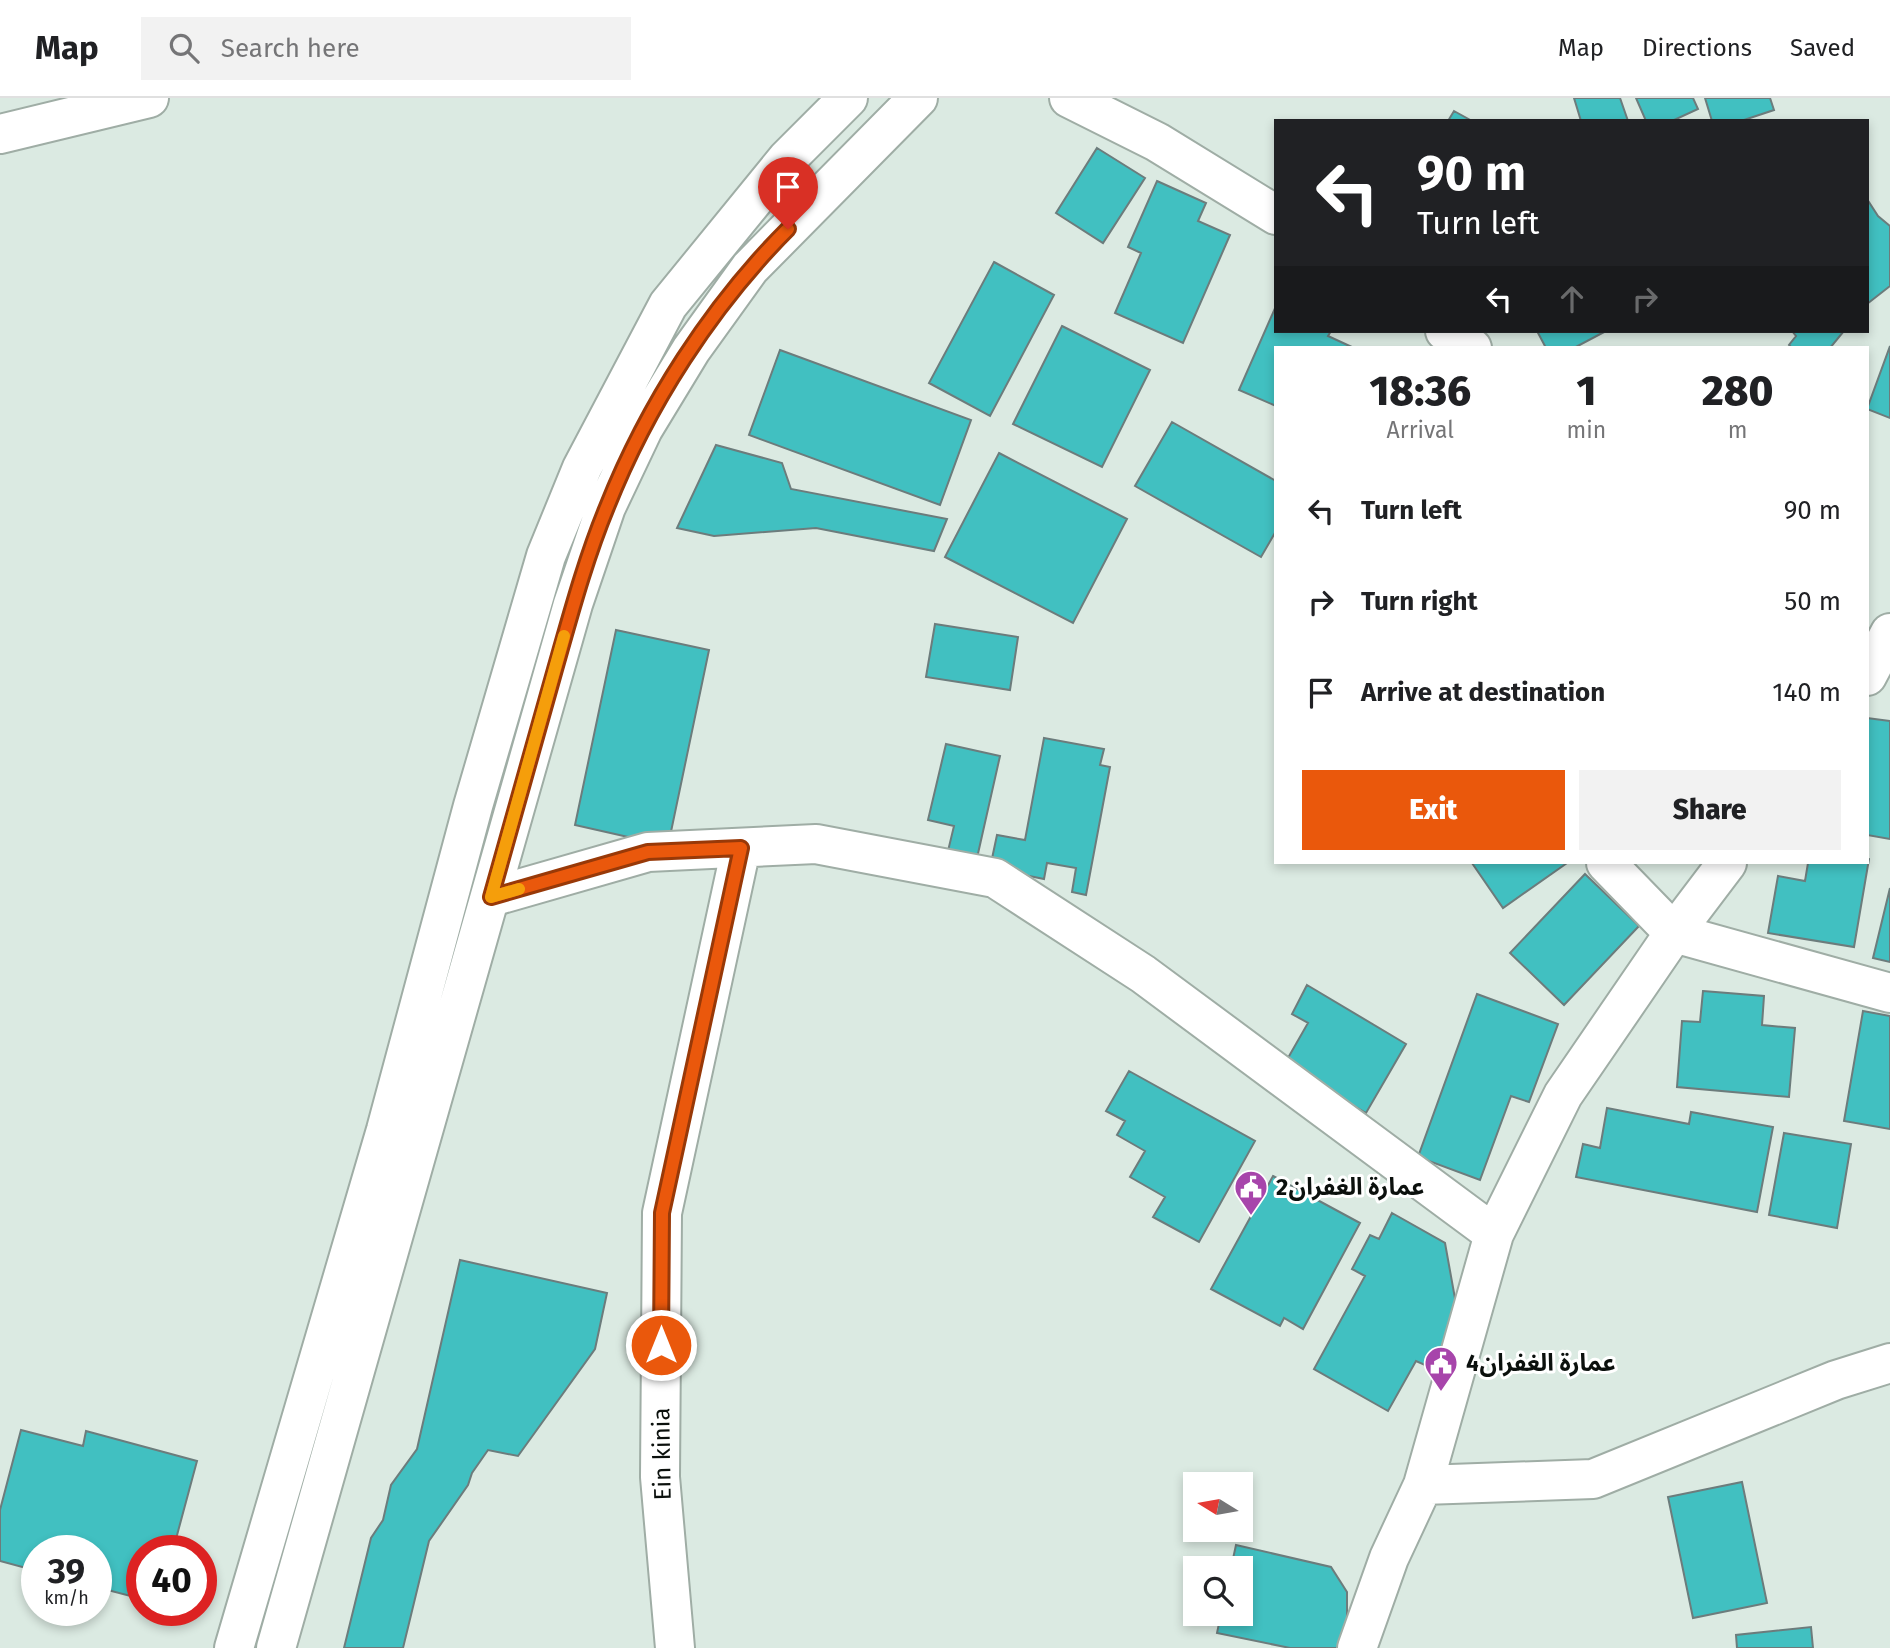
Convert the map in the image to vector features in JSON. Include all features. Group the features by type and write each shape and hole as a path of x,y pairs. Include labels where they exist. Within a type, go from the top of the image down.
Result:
{"street":[{"path":"0,134 149,98"},
{"path":"233,1648 386,1130 473,806 545,556 582,468 668,305 787,159 848,98"},
{"path":"276,1648 573,604 606,507 643,429 691,350 750,268 918,98"},
{"path":"1069,98 1157,142 1274,214"},
{"path":"1448,333 1469,346"},
{"path":"1874,670 1890,633"},
{"path":"491,897 648,852 816,844 995,878 1143,974 1494,1234"},
{"name":"Ein kinia","path":"675,1648 660,1477 662,1213 741,848"},
{"path":"1607,864 1674,933 1890,993"},
{"path":"1357,1648 1389,1558 1423,1485 1494,1234 1563,1095 1674,933 1726,864"},
{"path":"1423,1485 1593,1479 1836,1380 1890,1363"}],"building":[{"path":"1574,98 1620,98 1627,119 1580,119"},
{"path":"1636,98 1693,98 1698,109 1676,119 1645,119"},
{"path":"1705,98 1770,98 1774,110 1747,119 1711,119"},
{"path":"1454,111 1468,119 1449,119"},
{"path":"1097,148 1145,178 1103,243 1056,213"},
{"path":"1157,181 1206,203 1198,221 1230,235 1183,343 1115,313 1141,253 1128,247"},
{"path":"1869,202 1878,216 1890,226 1890,286 1869,302"},
{"path":"994,262 1054,295 990,416 929,383"},
{"path":"1274,311 1274,333 1330,333 1328,336 1350,346 1274,346 1274,405 1239,390"},
{"path":"1062,326 1150,370 1102,467 1013,424"},
{"path":"1538,333 1602,333 1578,346 1545,346"},
{"path":"1794,333 1842,333 1832,346 1790,346 1796,336"},
{"path":"1890,346 1890,418 1869,410"},
{"path":"780,350 971,420 940,505 749,435"},
{"path":"1172,422 1274,480 1274,534 1261,557 1135,486"},
{"path":"716,445 782,463 791,489 947,519 934,551 816,528 714,536 677,528"},
{"path":"999,453 1127,519 1073,623 945,557"},
{"path":"935,624 1018,637 1010,690 926,677"},
{"path":"616,630 709,650 668,846 575,825"},
{"path":"1869,718 1890,721 1890,839 1869,835"},
{"path":"1044,738 1104,749 1100,765 1110,767 1086,895 1072,892 1076,868 1047,863 1044,879 990,868 997,835 1025,840"},
{"path":"946,744 1000,756 977,858 948,851 954,826 928,820"},
{"path":"1473,864 1566,864 1503,908"},
{"path":"1808,864 1868,864 1854,947 1768,933 1778,876 1805,881"},
{"path":"1585,874 1639,926 1564,1005 1510,953"},
{"path":"1890,888 1890,962 1873,958"},
{"path":"1307,985 1406,1044 1366,1113 1284,1065 1308,1023 1292,1014"},
{"path":"1703,991 1764,996 1762,1025 1795,1028 1789,1097 1677,1087 1682,1021 1700,1022"},
{"path":"1477,994 1558,1024 1529,1102 1511,1096 1480,1180 1418,1157"},
{"path":"1863,1011 1890,1016 1890,1129 1844,1121"},
{"path":"1129,1071 1255,1141 1199,1242 1153,1217 1165,1197 1130,1177 1145,1151 1117,1135 1125,1121 1106,1111"},
{"path":"1607,1108 1689,1124 1691,1112 1773,1127 1757,1212 1576,1177 1583,1144 1600,1148"},
{"path":"1784,1133 1851,1144 1837,1228 1769,1215"},
{"path":"1273,1176 1360,1223 1303,1329 1284,1318 1280,1326 1211,1289"},
{"path":"1392,1213 1445,1243 1456,1304 1434,1369 1416,1361 1388,1411 1314,1369 1365,1276 1352,1269 1370,1235 1379,1239"},
{"path":"460,1260 607,1293 595,1349 518,1456 488,1450 472,1473 468,1485 429,1541 403,1648 344,1648 371,1538 383,1520 391,1485 417,1449"},
{"path":"21,1430 83,1446 86,1431 197,1461 177,1535 126,1535 126,1595 112,1591 112,1535 21,1535 21,1567 0,1561 0,1510"},
{"path":"1742,1482 1767,1603 1693,1618 1668,1497"},
{"path":"1236,1545 1331,1567 1347,1592 1347,1619 1340,1648 1290,1648 1217,1633 1218,1626 1253,1626 1253,1556 1234,1556"},
{"path":"1811,1627 1813,1648 1737,1648 1736,1635"}],"slow traffic":[{"path":"519,889 491,897 564,636"}],"place":[{"name":"عمارة الغفران2","path":"1251,1217"},
{"name":"عمارة الغفران4","path":"1441,1393"}],"route":[{"path":"661,1345 662,1213 741,848 648,852 491,897 573,604 606,507 643,429 691,350 750,268 788,229"}]}
